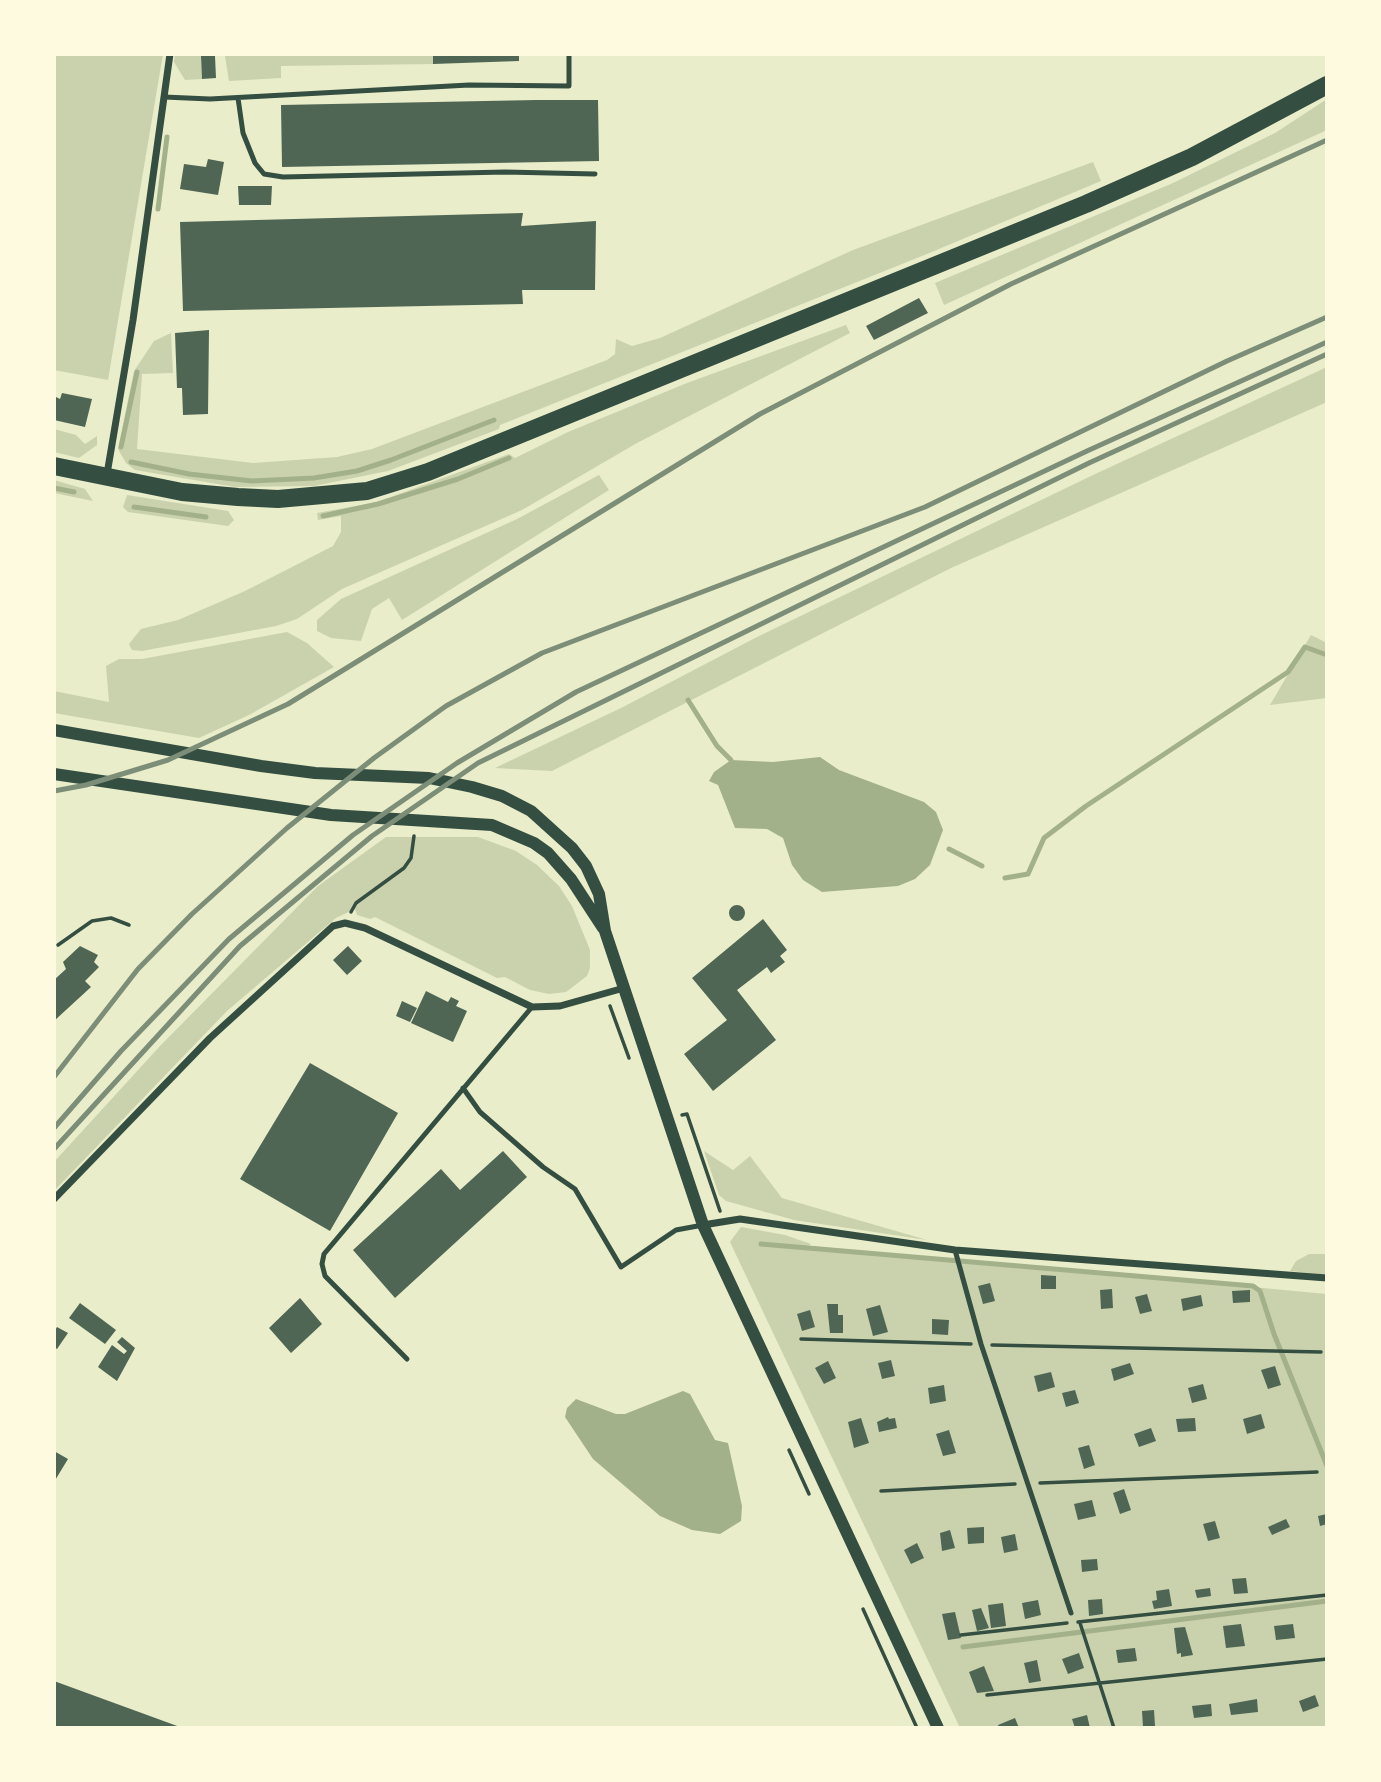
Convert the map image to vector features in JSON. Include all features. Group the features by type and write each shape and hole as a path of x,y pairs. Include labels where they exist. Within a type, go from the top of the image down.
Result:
{"main road":[{"path":"54,466 182,492 278,499 367,491 428,472 1086,204 1192,157 1327,85"}],"street":[{"path":"106,478 133,320 170,54"},
{"path":"54,730 261,766 328,774 429,778 502,796 547,823 586,866 599,894 605,931 704,1225 938,1728"},
{"path":"54,774 331,815 492,825 519,835 548,853 571,880 605,931"},
{"path":"54,1199 210,1038 333,926 345,923 365,928 532,1007 560,1006 625,988"},
{"path":"704,1225 740,1219 956,1253 1327,1278"}],"lane":[{"path":"164,97 238,97 469,85 569,86 569,54"},
{"path":"238,97 243,133 255,163 264,174 283,177 505,172 595,174"},
{"path":"407,1359 325,1276 322,1264 324,1254 532,1007"},
{"path":"463,1088 480,1112 543,1167 575,1189 621,1267 676,1230 704,1225"},
{"path":"956,1253 981,1345 1071,1613"}],"path":[{"path":"345,923 356,904 404,868 411,858 414,834"},
{"path":"58,945 92,922 111,918 129,925"},
{"path":"802,1339 1321,1352"},
{"path":"881,1491 1317,1472"},
{"path":"961,1635 1327,1595"},
{"path":"1080,1622 1114,1728"},
{"path":"987,1695 1327,1659"}],"shaded area":[{"path":"54,54 163,54 108,380 54,370"},
{"path":"175,54 433,54 433,64 281,66 281,78 229,81 225,56 201,56 202,79 185,80 174,62"},
{"path":"1327,99 1327,130 944,305 935,283 1173,183 1275,133"},
{"path":"1093,162 1101,181 927,254 500,425 499,429 388,471 314,486 235,487 135,470 126,463 118,449 134,371 154,341 171,333 173,373 142,374 137,449 253,463 337,457 372,449 607,360 615,354 616,339 632,346 660,338 853,250"},
{"path":"846,325 850,333 637,443 522,510 342,589 297,619 276,626 142,651 132,650 129,644 141,629 178,620 245,591 333,546 341,532 341,516 318,520 317,513 377,502 509,454 515,458 568,432 687,383"},
{"path":"1327,367 1327,402 951,568 552,771 495,768 623,707 757,637 1093,475"},
{"path":"54,429 76,435 85,444 97,436 97,445 79,458 54,452"},
{"path":"599,475 609,490 402,620 389,598 372,609 361,641 331,638 317,631 317,620 341,599 517,519"},
{"path":"54,480 85,489 93,501 54,493"},
{"path":"127,495 228,511 234,520 228,526 128,512 123,507"},
{"path":"287,632 307,643 334,667 249,715 199,738 54,713 54,691 109,702 106,666 119,659 142,659"},
{"path":"1311,635 1327,643 1327,698 1270,705"},
{"path":"820,757 839,770 924,802 936,812 943,830 930,865 915,879 898,886 822,892 803,880 792,865 783,838 767,829 735,828 718,785 709,781 714,772 731,760 773,762"},
{"path":"386,837 478,837 516,851 537,865 559,886 572,906 590,950 587,976 566,992 549,994 530,990 505,977 497,978 375,917 370,919 357,915 355,909 336,918 227,1011 54,1191 54,1162 160,1046 318,886"},
{"path":"704,1151 733,1170 750,1156 782,1198 927,1240 794,1220 726,1201 719,1195"},
{"path":"741,1227 785,1235 811,1244 806,1248 811,1246 1327,1294 1327,1728 960,1728 730,1242"},
{"path":"1309,1254 1327,1254 1327,1275 1290,1271 1296,1261"},
{"path":"683,1391 690,1394 715,1440 728,1443 742,1506 741,1521 720,1534 692,1530 660,1516 593,1459 565,1417 567,1408 576,1399 616,1414 625,1414"}],"building":[{"path":"433,54 519,54 519,61 433,64"},
{"path":"201,56 215,56 216,78 202,79"},
{"path":"598,100 599,161 282,167 281,105"},
{"path":"208,159 224,162 218,195 180,189 184,164 206,167"},
{"path":"238,186 272,186 271,205 239,205"},
{"path":"523,213 521,226 596,221 595,290 522,290 523,304 183,311 180,222"},
{"path":"919,298 928,313 874,340 866,326"},
{"path":"209,330 208,414 183,415 182,388 177,388 175,333"},
{"path":"62,393 92,399 85,427 54,420 54,396 60,399"},
{"path":"734,905 740,905 745,913 743,919 734,921 729,916 729,910"},
{"path":"763,919 787,950 780,956 785,962 771,973 767,967 737,990 776,1040 713,1091 684,1054 727,1020 692,978"},
{"path":"80,946 98,955 94,962 99,967 85,981 91,987 54,1021 54,980 66,969 63,962"},
{"path":"348,946 362,961 347,975 333,960"},
{"path":"426,991 448,1002 451,997 459,1001 456,1006 467,1011 453,1042 411,1023"},
{"path":"402,1001 417,1008 410,1022 396,1016"},
{"path":"310,1063 398,1113 330,1231 240,1179"},
{"path":"503,1151 527,1177 395,1298 353,1250 441,1169 460,1190"},
{"path":"1041,1275 1056,1276 1056,1289 1041,1289"},
{"path":"990,1283 995,1301 983,1304 978,1286"},
{"path":"1112,1289 1113,1308 1101,1309 1100,1290"},
{"path":"1250,1290 1250,1302 1233,1303 1232,1291"},
{"path":"1147,1294 1152,1311 1140,1314 1135,1297"},
{"path":"1201,1295 1203,1306 1183,1311 1181,1299"},
{"path":"300,1298 322,1324 291,1353 269,1328"},
{"path":"80,1303 116,1330 105,1344 69,1318"},
{"path":"827,1304 838,1304 838,1315 843,1315 843,1333 830,1333"},
{"path":"880,1305 888,1332 873,1336 866,1309"},
{"path":"810,1310 815,1327 802,1331 797,1314"},
{"path":"932,1319 949,1320 948,1335 932,1334"},
{"path":"57,1327 68,1333 57,1349 54,1347 54,1332"},
{"path":"122,1337 135,1348 117,1381 98,1367 112,1345 124,1354 127,1351 117,1342"},
{"path":"891,1360 895,1376 882,1379 878,1363"},
{"path":"828,1361 836,1378 824,1384 815,1368"},
{"path":"1130,1363 1134,1374 1114,1381 1111,1369"},
{"path":"1275,1366 1281,1385 1268,1389 1261,1370"},
{"path":"1051,1372 1055,1387 1038,1392 1034,1376"},
{"path":"1203,1384 1207,1399 1192,1403 1188,1388"},
{"path":"944,1385 946,1401 930,1404 928,1388"},
{"path":"1075,1390 1079,1403 1066,1407 1062,1393"},
{"path":"1261,1414 1265,1428 1247,1434 1243,1419"},
{"path":"888,1417 895,1418 897,1428 879,1432 877,1422"},
{"path":"861,1418 869,1443 854,1448 848,1422"},
{"path":"1195,1418 1196,1431 1178,1432 1176,1419"},
{"path":"1151,1428 1156,1441 1139,1447 1134,1434"},
{"path":"949,1430 956,1453 943,1456 936,1434"},
{"path":"1089,1445 1095,1465 1084,1469 1078,1448"},
{"path":"54,1451 68,1459 54,1482"},
{"path":"1124,1489 1131,1510 1120,1514 1113,1493"},
{"path":"1092,1500 1096,1516 1078,1520 1074,1504"},
{"path":"1327,1514 1327,1524 1320,1526 1318,1516"},
{"path":"1286,1519 1290,1527 1272,1535 1268,1527"},
{"path":"1215,1521 1220,1538 1208,1541 1203,1524"},
{"path":"984,1527 984,1543 968,1544 967,1528"},
{"path":"950,1530 955,1548 942,1551 940,1533"},
{"path":"1015,1534 1018,1550 1004,1553 1001,1537"},
{"path":"917,1543 924,1558 911,1564 904,1550"},
{"path":"1097,1559 1098,1570 1082,1572 1081,1560"},
{"path":"1246,1578 1248,1593 1234,1594 1232,1579"},
{"path":"1210,1588 1211,1596 1197,1598 1195,1590"},
{"path":"1169,1589 1172,1606 1154,1609 1152,1601 1157,1600 1156,1591"},
{"path":"1102,1599 1103,1614 1089,1616 1088,1600"},
{"path":"1038,1600 1041,1615 1025,1619 1022,1603"},
{"path":"1003,1603 1006,1626 991,1628 988,1605"},
{"path":"981,1608 989,1628 977,1631 972,1610"},
{"path":"955,1612 961,1638 948,1640 942,1614"},
{"path":"1241,1624 1245,1646 1226,1648 1223,1626"},
{"path":"1293,1624 1295,1638 1276,1640 1274,1626"},
{"path":"1185,1627 1193,1655 1181,1657 1181,1653 1177,1654 1174,1628"},
{"path":"1135,1648 1137,1661 1118,1663 1116,1650"},
{"path":"1079,1653 1084,1668 1068,1674 1062,1659"},
{"path":"1037,1660 1041,1681 1029,1683 1024,1663"},
{"path":"984,1666 994,1691 977,1693 969,1672"},
{"path":"54,1681 180,1727 180,1728 54,1728"},
{"path":"1315,1695 1319,1706 1303,1712 1299,1701"},
{"path":"1257,1699 1258,1712 1231,1715 1229,1704"},
{"path":"1211,1704 1212,1716 1194,1718 1192,1706"},
{"path":"1154,1710 1155,1726 1143,1727 1142,1711"},
{"path":"1087,1715 1090,1728 1075,1728 1072,1719"},
{"path":"1015,1718 1019,1728 999,1728 998,1725"}],"waterway":[{"path":"158,209 167,137"},
{"path":"121,447 137,372"},
{"path":"131,462 189,474 252,481 314,478 357,471 494,420"},
{"path":"323,516 378,504 458,479 509,458"},
{"path":"54,488 74,492"},
{"path":"134,507 206,517"},
{"path":"1005,878 1028,874 1044,838 1086,806 1288,672 1305,647 1327,655"},
{"path":"688,700 717,746 731,760"},
{"path":"949,849 982,866"},
{"path":"761,1244 1253,1286 1260,1291 1274,1334 1327,1466"},
{"path":"963,1647 1327,1601"}],"railway":[{"path":"54,791 86,785 168,760 288,704 760,414 1011,284 1327,140"},
{"path":"54,1077 138,969 192,914 287,828 374,758 446,706 542,653 925,507 1227,361 1327,317"},
{"path":"54,1128 121,1051 229,939 353,835 457,763 576,692 1087,451 1327,342"},
{"path":"54,1149 240,946 372,836 478,763 1089,463 1327,354"}]}
